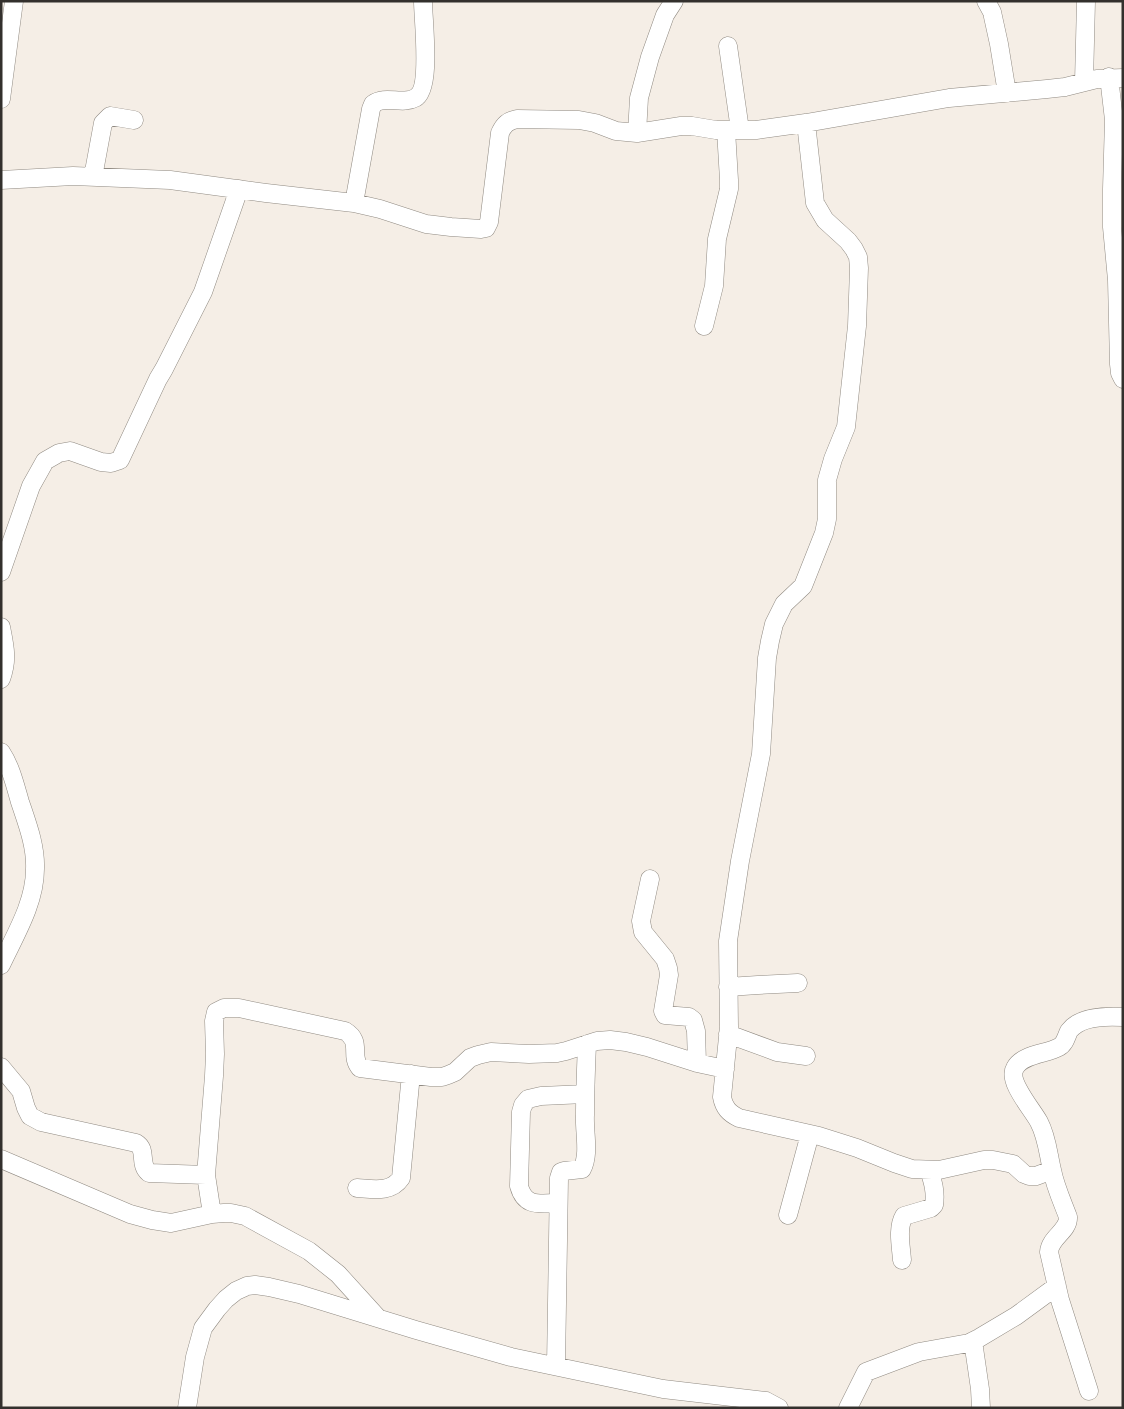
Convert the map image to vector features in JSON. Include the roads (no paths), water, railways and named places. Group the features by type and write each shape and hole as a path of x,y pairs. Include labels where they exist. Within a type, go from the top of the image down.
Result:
{"street":[{"path":"1,99 14,1"},
{"path":"354,203 373,104 382,100 414,99 419,95 423,86 426,63 423,1"},
{"path":"637,133 639,98 650,57 665,14 674,1"},
{"path":"986,1 992,12 1007,93"},
{"path":"1084,82 1086,1"},
{"path":"704,326 714,286 717,238 729,189 733,130 728,46"},
{"path":"1,180 65,176 170,180 354,203 380,209 426,224 486,228 489,222 500,133 505,124 517,119 579,120 595,123 616,131 637,133 682,126 716,130 756,130 949,98 1047,89 1116,78 1112,227 1117,280 1119,364 1123,379"},
{"path":"93,177 103,123 110,116 134,120"},
{"path":"806,123 815,203 825,220 848,241 858,257 860,268 857,326 846,427 827,480 827,519 824,533 803,586 784,604 774,624 767,658 761,754 740,861 728,941 728,1034 722,1097 727,1110 739,1118 810,1134 857,1148 912,1168 939,1170 984,1160 993,1160 1013,1164 1029,1176 1036,1176 1052,1170"},
{"path":"1,572 31,486 45,462 58,453 70,451 101,462 120,460 158,379 203,292 239,189"},
{"path":"1,627 6,652 1,679"},
{"path":"1,752 8,764 30,832 36,869 30,902 1,965"},
{"path":"650,879 641,921 643,932 665,959 668,968 669,975 663,1011 665,1015 693,1020 696,1031 697,1063"},
{"path":"728,987 798,983"},
{"path":"212,1214 206,1175 214,1069 214,1021 216,1012 224,1008 239,1008 345,1031 353,1038 355,1043 355,1060 360,1068 430,1077 448,1075 455,1072 470,1058 490,1052 557,1053 597,1041 610,1040 626,1042 697,1063 725,1069"},
{"path":"1088,1391 1049,1252 1049,1246 1066,1226 1068,1217 1052,1170 1044,1133 1014,1082 1013,1075 1017,1064 1063,1044 1070,1030 1075,1025 1083,1021 1105,1017 1123,1017"},
{"path":"728,1034 778,1052 806,1056"},
{"path":"556,1366 559,1178 561,1172 582,1169 586,1155 585,1094 587,1044"},
{"path":"1,1067 20,1091 30,1116 41,1122 136,1143 141,1146 143,1164 145,1170 149,1173 206,1175"},
{"path":"357,1188 381,1190 390,1188 398,1184 402,1178 411,1074"},
{"path":"558,1202 533,1203 521,1194 519,1186 521,1112 523,1105 528,1099 541,1096 585,1094"},
{"path":"788,1215 810,1134"},
{"path":"1,1159 130,1214 152,1220 171,1223 212,1214 230,1213 245,1216 309,1250 338,1274 377,1318"},
{"path":"902,1260 901,1220 904,1216 931,1208 934,1205 936,1195 929,1170"},
{"path":"186,1408 195,1357 203,1328 217,1309 236,1291 255,1285 298,1294 512,1357 664,1389 766,1401 779,1408"},
{"path":"848,1408 866,1372 920,1352 973,1341 993,1331 1057,1286"},
{"path":"973,1341 981,1408"}]}
